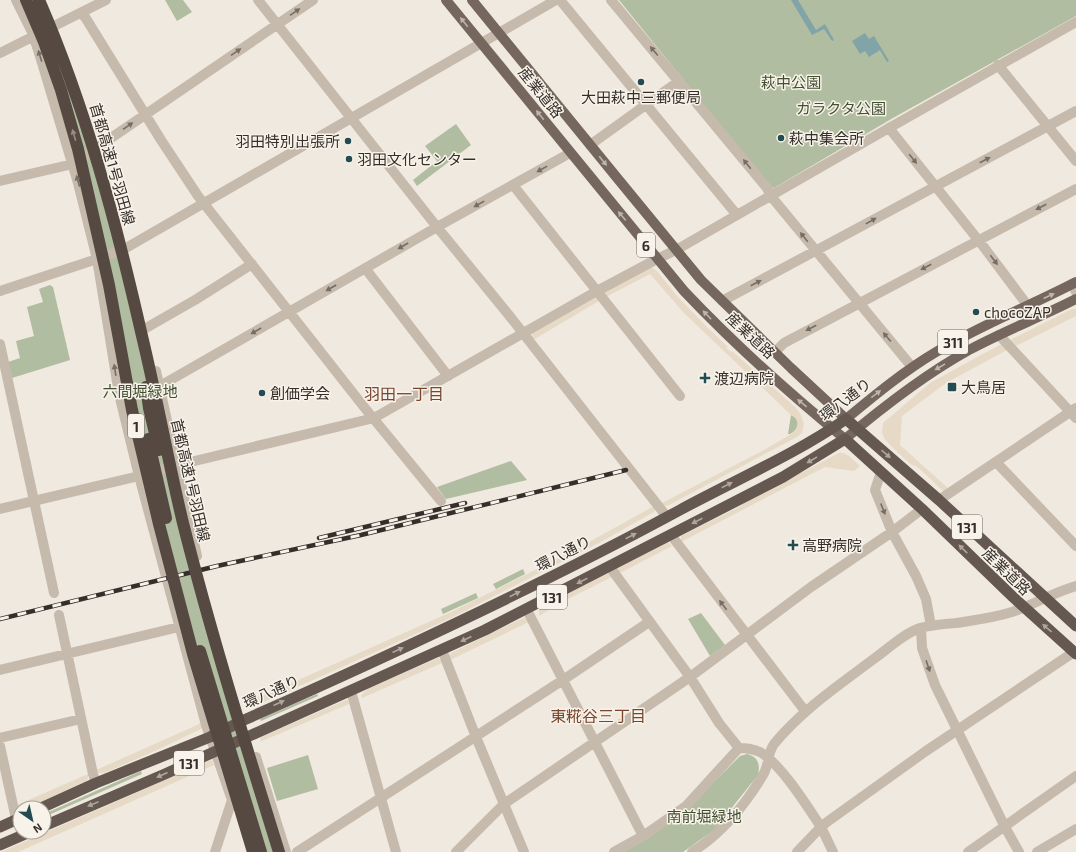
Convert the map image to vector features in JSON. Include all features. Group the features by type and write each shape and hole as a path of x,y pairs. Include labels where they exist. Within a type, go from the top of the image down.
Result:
{"highway":[{"name":"首都高速1号羽田線","path":"26,0 44,42 61,90 78,149 109,285 132,410 159,524 193,654 253,852"},
{"name":"首都高速1号羽田線","path":"39,0 56,38 92,144 129,280 183,522 214,640 279,852"},
{"path":"129,280 149,408 204,651"},
{"path":"109,285 141,410 167,522 227,728 269,852"},
{"name":"環八通り","path":"52,803 96,783 210,737 444,629 668,517 812,441 846,418"},
{"name":"産業道路","path":"846,418 939,500 1076,626"},
{"name":"環八通り","path":"52,822 351,691 527,610 783,477 845,439"},
{"name":"産業道路","path":"845,439 922,509 1023,607 1075,653"},
{"path":"232,744 261,852"},
{"path":"0,827 12,821"},
{"path":"0,845 12,840"}],"main road":[{"name":"産業道路","path":"446,0 684,291 711,319 796,398 845,439"},
{"name":"産業道路","path":"472,0 701,280 846,418"},
{"name":"環八通り","path":"846,418 912,367 938,351 976,330 1075,286"},
{"name":"環八通り","path":"845,439 904,391 932,372 999,335 1076,299"}],"street":[{"path":"16,0 34,36 78,182 97,259 119,394 139,476 210,737 248,852"},
{"path":"42,0 55,26 96,148 126,248 160,386 197,556"},
{"path":"0,53 106,0"},
{"path":"258,0 668,517"},
{"path":"0,181 73,164 313,0"},
{"path":"0,291 126,248 556,0"},
{"path":"560,0 737,215"},
{"path":"611,0 679,80 767,188 770,195 815,251 912,367"},
{"path":"80,13 85,17 179,168 204,204 441,501"},
{"path":"0,509 374,418 524,334 597,291 657,258 676,250 770,195 1076,22"},
{"path":"998,66 1076,161"},
{"path":"590,145 679,80"},
{"path":"722,301 1076,111"},
{"path":"889,128 978,240 1028,306"},
{"path":"160,386 437,227 570,153"},
{"path":"513,185 680,396"},
{"path":"775,352 784,343 1076,189"},
{"path":"146,328 196,300 252,264"},
{"path":"365,268 448,376"},
{"path":"939,500 1074,412 999,335"},
{"path":"0,344 54,593"},
{"path":"996,462 1076,546"},
{"path":"881,472 875,490 892,532 916,576 926,599 926,627 922,648 935,685 1005,827 1019,852"},
{"path":"456,852 504,804 690,677 811,587 892,532 922,509"},
{"path":"670,535 805,712"},
{"path":"610,566 690,677 719,723 739,748 752,749 776,764 821,827 833,852"},
{"path":"202,582 286,852"},
{"path":"692,852 716,834 743,804 764,774 767,768 768,758 774,745 805,712 910,632 926,627 985,619 1013,612 1065,589 1076,586"},
{"path":"527,610 564,680 642,836"},
{"path":"59,616 96,783"},
{"path":"297,852 564,680 650,622"},
{"path":"0,670 179,627"},
{"path":"442,650 476,737 524,852"},
{"path":"797,852 821,827 958,731 1075,653"},
{"path":"351,691 396,852"},
{"path":"0,738 81,719"},
{"path":"0,746 14,800"},
{"path":"614,852 642,836 686,806 739,748"},
{"path":"968,852 1076,776"},
{"path":"215,852 232,800"},
{"path":"1038,852 1076,829"}],"green space":[{"name":"六間堀緑地","path":"16,0 43,0 96,148 195,557 286,852 248,852 78,183"},
{"path":"165,0 183,0 192,12 177,21"},
{"name":"萩中公園","path":"619,0 1076,0 1076,16 893,118 774,188 770,187"},
{"path":"456,124 471,145 417,186 413,180 437,161 425,146"},
{"path":"50,285 53,287 70,360 12,378 8,362 20,358 16,341 34,336 27,307 43,302 39,289"},
{"path":"791,415 796,419 798,424 793,432 788,434"},
{"path":"511,461 527,480 446,499 437,487"},
{"path":"523,569 525,574 496,589 493,584"},
{"path":"476,593 478,598 443,614 441,609"},
{"path":"701,613 725,645 710,656 688,619"},
{"path":"317,694 318,696 261,721 260,719"},
{"name":"南前堀緑地","path":"747,754 754,757 758,762 758,775 714,830 683,852 624,852 702,794 740,756"},
{"path":"308,755 318,789 277,801 267,768"},
{"path":"141,771 142,774 52,813 52,810"}],"shaded area":[{"path":"651,267 657,271 678,297 728,347 726,348 731,352 732,351 795,407 801,415 804,424 802,433 795,438 665,506 662,503 764,450 793,433 798,423 795,417 791,415 684,313 650,274 604,298 533,340 531,337 533,333"},
{"path":"1072,309 1076,309 1076,316 1014,347 1008,341"},
{"path":"1002,344 1007,350 946,383 902,416 900,445 949,489 943,491 917,467 910,464 889,444 884,438 882,432 883,423 930,383"},
{"path":"839,453 849,456 860,466 854,471 825,467 681,542 681,536 741,506 745,502"},
{"path":"654,506 654,512 599,543 451,618 253,707 245,702 276,690 451,612 571,552"},
{"path":"668,542 672,546 562,602 539,616 539,610 544,605"},
{"path":"523,618 529,622 450,660 449,656 451,653"},
{"path":"438,658 442,663 362,698 361,695 368,689"},
{"path":"348,700 349,704 260,742 261,737"},
{"path":"204,721 204,727 201,729 155,751 104,773 99,773 96,770 195,726"},
{"path":"212,760 214,765 52,837 52,830"},
{"path":"88,774 86,781 45,800 28,800"},
{"path":"28,840 45,840 18,852 1,852"}],"water":[{"path":"791,0 798,0 816,30 825,24 834,40 832,41 824,29 812,35"},
{"path":"865,33 869,39 874,36 889,61 887,62 880,50 869,57 865,51 860,54 852,41"}],"railway":[{"path":"0,619 217,566 361,535 626,470"},
{"path":"319,538 465,503"}],"place":[{"name":"大田萩中三郵便局","path":"641,82"},
{"name":"萩中集会所","path":"781,138"},
{"name":"羽田特別出張所","path":"348,141"},
{"name":"羽田文化センター","path":"349,159"},
{"name":"chocoZAP","path":"976,312"},
{"name":"渡辺病院","path":"705,378"},
{"name":"大鳥居","path":"952,387"},
{"name":"創価学会","path":"262,393"},
{"name":"高野病院","path":"793,545"}],"district":[{"name":"羽田一丁目","path":"404,393"},
{"name":"東糀谷三丁目","path":"598,715"}],"park label":[{"name":"ガラクタ公園","path":"841,108"}]}
